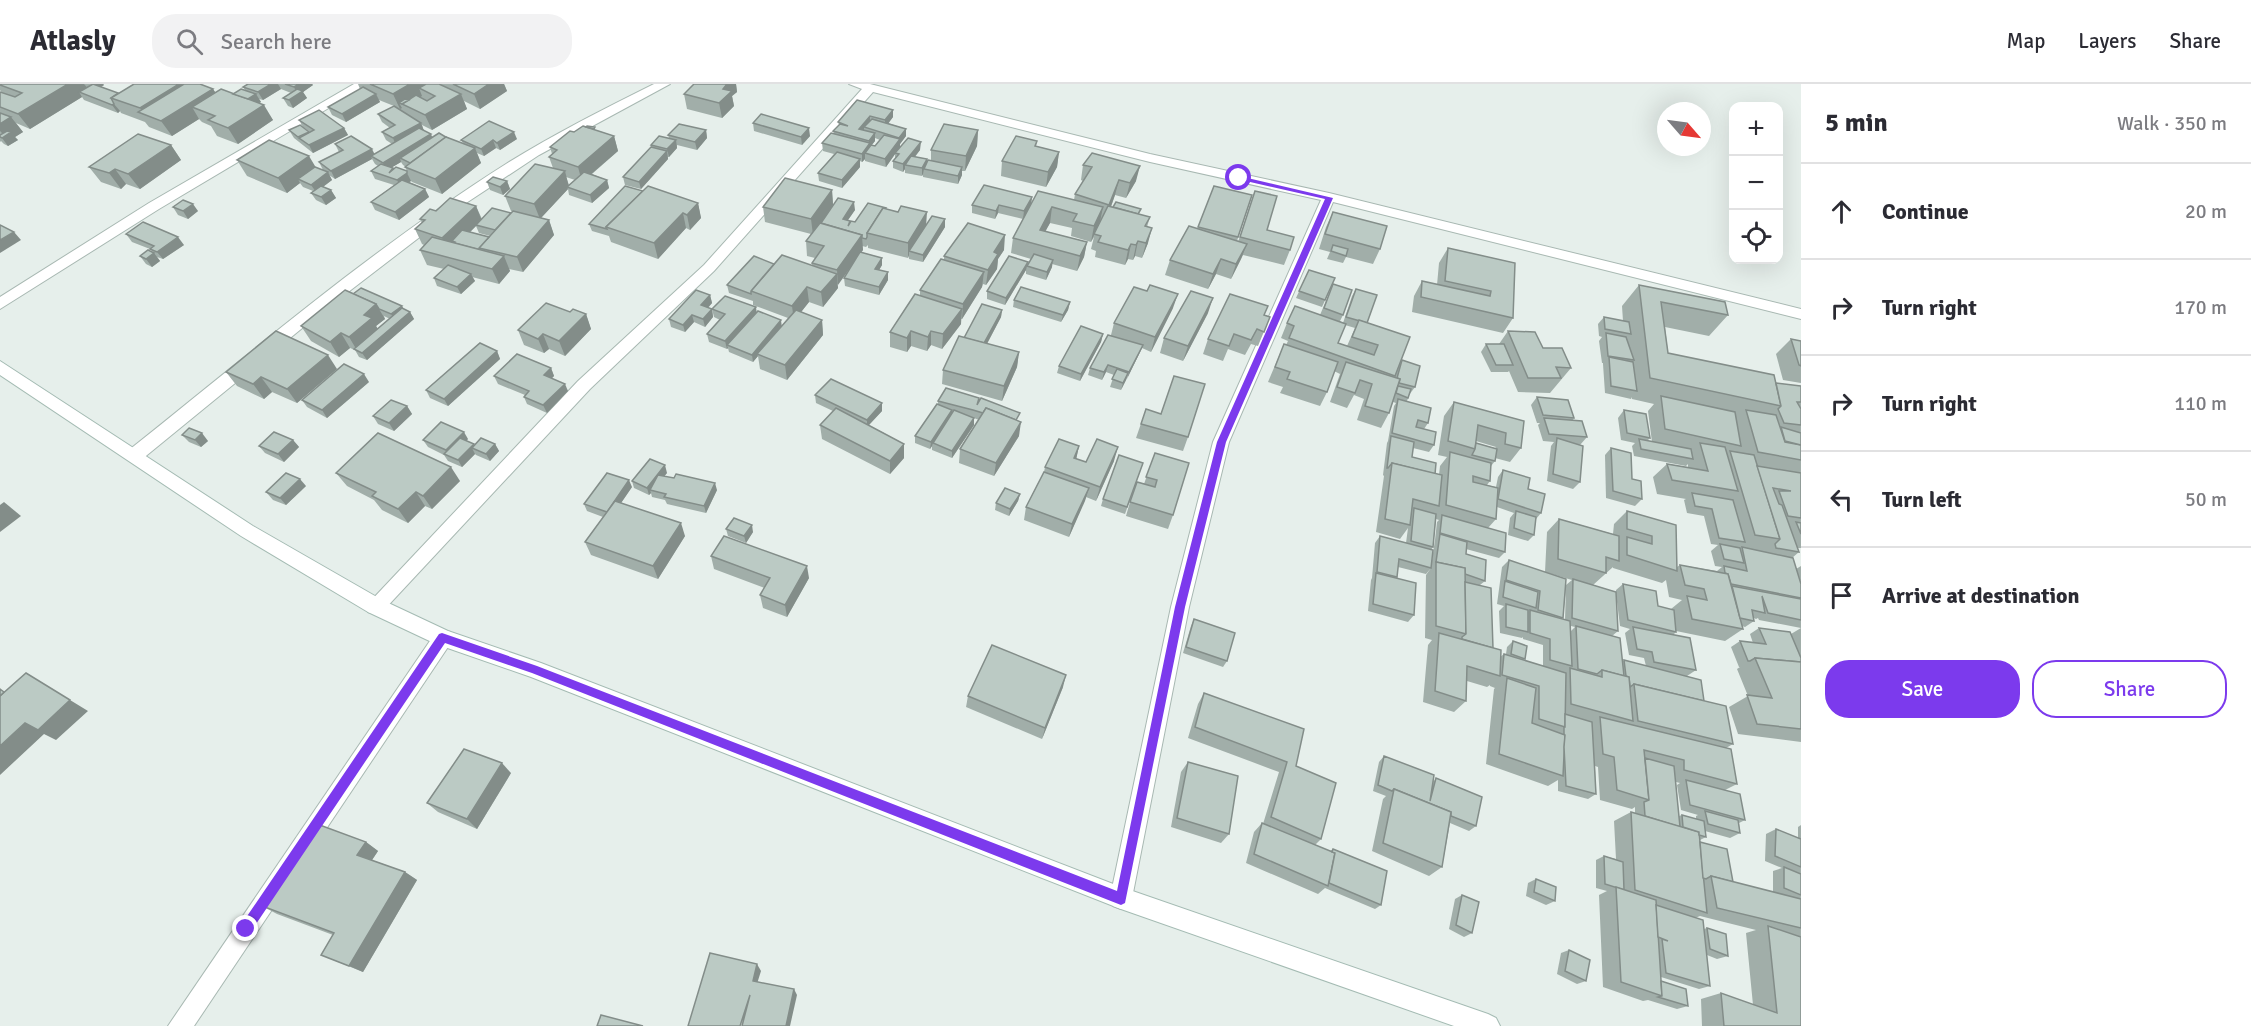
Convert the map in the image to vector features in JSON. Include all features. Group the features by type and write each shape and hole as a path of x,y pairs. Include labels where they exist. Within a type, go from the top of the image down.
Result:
{"street":[{"path":"0,304 154,206 363,84"},
{"path":"135,455 408,237 506,170 577,128 664,84"},
{"path":"375,606 584,385 709,268 862,86 1150,158 1329,198 1801,314"},
{"path":"1121,898 1180,607 1221,442 1329,198"},
{"path":"0,367 247,531 375,606 442,638 534,669 1121,898 1488,1026"},
{"path":"180,1026 442,638"}],"building":[{"path":"0,84 68,84 18,114 0,107 0,92 15,97 22,93"},
{"path":"93,84 118,93 111,98 114,104 79,92"},
{"path":"134,84 179,84 140,108 111,98"},
{"path":"184,84 200,84 213,89 161,121 138,112"},
{"path":"248,84 271,84 258,92 243,87"},
{"path":"370,84 410,84 393,94"},
{"path":"426,84 439,84 461,94 425,115 402,104 416,95 427,101 435,96 419,88"},
{"path":"453,84 489,84 474,94"},
{"path":"694,84 727,84 723,89 732,91 719,103 684,94"},
{"path":"363,87 376,94 342,114 328,107"},
{"path":"221,89 264,105 228,128 208,120 215,116 192,107"},
{"path":"241,89 256,94 248,99 233,94"},
{"path":"297,89 303,91 289,100 283,98"},
{"path":"857,100 893,110 885,120 870,116 859,129 875,133 869,141 833,131 840,124 848,126 838,122"},
{"path":"394,106 421,123 393,138 382,132 395,125 378,114"},
{"path":"319,110 344,128 309,145 299,138 314,130 299,120"},
{"path":"0,113 11,117 0,124"},
{"path":"761,114 809,128 801,137 753,123"},
{"path":"872,119 906,129 899,138 864,127"},
{"path":"489,121 514,132 497,143 493,140 481,149 461,140"},
{"path":"679,124 706,130 695,142 668,135"},
{"path":"944,124 978,130 966,156 931,150"},
{"path":"300,125 309,132 298,137 289,130"},
{"path":"583,126 614,136 578,167 549,157 557,150 550,147 570,131 574,132"},
{"path":"419,128 431,134 383,163 371,156"},
{"path":"7,131 11,132 0,137 0,135"},
{"path":"439,133 446,137 410,163 400,158"},
{"path":"831,133 870,143 862,154 822,143"},
{"path":"138,134 171,145 128,174 115,169 109,173 89,167"},
{"path":"884,135 900,139 885,159 865,153 871,145 875,146"},
{"path":"351,136 372,149 331,171 319,162 343,150 335,144"},
{"path":"659,136 676,140 667,149 651,145"},
{"path":"1016,136 1037,141 1035,146 1059,152 1048,172 1002,161"},
{"path":"446,137 475,148 435,179 405,167"},
{"path":"908,138 921,142 903,164 893,161 899,154 895,153"},
{"path":"269,140 309,156 278,178 237,160"},
{"path":"651,147 667,151 639,182 623,177"},
{"path":"837,152 860,159 842,180 818,173"},
{"path":"1092,153 1140,166 1130,183 1119,180 1109,205 1075,194 1092,167 1083,165"},
{"path":"911,156 927,159 922,168 905,165"},
{"path":"928,160 962,167 958,176 924,169"},
{"path":"381,164 393,168 389,173 396,167 407,173 397,180 371,171"},
{"path":"535,164 565,171 534,204 505,196"},
{"path":"315,167 328,172 311,185 298,179"},
{"path":"584,172 607,180 590,195 567,187"},
{"path":"493,177 507,181 500,187 487,182"},
{"path":"785,178 832,190 811,219 763,207"},
{"path":"402,180 425,189 395,212 371,202"},
{"path":"984,185 1032,197 1024,211 999,205 996,211 972,205"},
{"path":"321,186 331,190 321,197 311,193"},
{"path":"625,186 643,191 606,227 607,229 589,224"},
{"path":"648,186 698,203 687,215 683,213 654,243 606,227"},
{"path":"1214,186 1252,195 1238,237 1198,227"},
{"path":"1038,191 1103,207 1094,226 1073,221 1077,214 1052,207 1040,230 1087,242 1080,256 1013,238"},
{"path":"1255,191 1277,196 1267,230 1294,237 1290,250 1240,237"},
{"path":"450,198 476,206 442,238 415,229 425,220 420,219 430,209 436,211"},
{"path":"838,198 854,202 843,219 850,221 848,226 851,221 855,222 868,203 886,208 883,208 867,233 866,239 862,238 862,235 821,223"},
{"path":"183,200 193,204 183,211 173,207"},
{"path":"1116,202 1141,209 1138,214 1113,207"},
{"path":"901,206 927,212 908,243 867,233 883,208 898,212"},
{"path":"1108,206 1150,217 1145,226 1152,228 1146,243 1138,241 1136,245 1131,244 1128,250 1098,242 1101,236 1094,234"},
{"path":"492,208 511,213 495,230 476,225"},
{"path":"513,211 549,220 517,257 479,248"},
{"path":"1333,212 1387,226 1380,249 1325,234"},
{"path":"932,216 945,219 923,255 909,251"},
{"path":"143,222 178,237 157,252 150,249 154,246 126,234"},
{"path":"820,223 862,235 837,270 812,263 824,246 806,241"},
{"path":"968,223 1005,235 994,252 998,254 988,270 944,256"},
{"path":"0,225 14,232 0,240"},
{"path":"1189,226 1247,244 1236,264 1221,259 1213,274 1170,260"},
{"path":"462,230 489,237 479,248 480,250 454,243 452,241"},
{"path":"432,237 504,256 492,269 420,250"},
{"path":"1333,245 1348,249 1346,256 1331,251"},
{"path":"1448,248 1515,263 1513,318 1421,297 1422,281 1490,296 1491,291 1445,281"},
{"path":"148,250 154,253 146,259 140,256"},
{"path":"860,252 882,258 875,269 888,272 879,287 844,278"},
{"path":"1034,254 1053,260 1047,272 1027,266"},
{"path":"782,255 837,274 821,292 807,287 792,306 751,291"},
{"path":"754,256 774,264 751,291 751,294 727,285"},
{"path":"1009,256 1028,262 1006,298 987,291"},
{"path":"941,259 984,272 963,304 920,290"},
{"path":"448,265 471,274 457,287 434,278"},
{"path":"1309,270 1335,278 1325,300 1299,291"},
{"path":"1333,284 1352,290 1343,315 1324,308"},
{"path":"1150,285 1178,294 1155,337 1114,323 1134,287 1147,291"},
{"path":"1639,285 1725,302 1728,315 1661,302 1668,353 1774,375 1781,406 1650,378"},
{"path":"1021,287 1070,302 1063,315 1014,300"},
{"path":"361,288 402,306 391,314 379,309 376,304 353,294"},
{"path":"1356,289 1377,295 1367,323 1346,317"},
{"path":"345,290 376,304 364,315 372,318 349,337 341,333 330,342 301,326"},
{"path":"696,290 710,295 701,305 712,309 703,319 692,315 683,325 669,319"},
{"path":"1191,291 1213,298 1188,346 1164,338"},
{"path":"915,294 962,309 943,334 931,331 928,337 911,331 907,338 890,332"},
{"path":"1230,294 1268,306 1264,315 1270,317 1264,332 1257,329 1251,340 1234,334 1229,346 1208,339"},
{"path":"725,296 756,307 725,341 707,334 725,314 712,309"},
{"path":"546,303 570,312 573,309 586,314 559,341 543,334 538,339 518,330"},
{"path":"982,304 1002,310 984,343 964,338"},
{"path":"1295,306 1346,324 1338,343 1374,355 1378,345 1352,337 1359,320 1410,337 1395,376 1289,338 1294,326 1287,323"},
{"path":"402,308 410,312 362,353 354,349"},
{"path":"796,310 822,320 785,365 757,354"},
{"path":"758,311 781,320 752,355 727,345"},
{"path":"1604,317 1629,322 1631,334 1605,329"},
{"path":"1081,326 1103,334 1081,374 1059,366"},
{"path":"276,331 328,355 287,389 261,377 253,384 226,372"},
{"path":"1508,331 1535,332 1543,348 1562,348 1571,368 1556,367 1561,378 1528,378"},
{"path":"1606,333 1626,337 1634,360 1608,356"},
{"path":"1108,335 1143,345 1129,372 1108,365 1104,372 1090,368"},
{"path":"959,336 1019,352 1004,386 943,370"},
{"path":"1791,339 1801,341 1801,366 1799,365"},
{"path":"480,343 497,351 444,399 426,390"},
{"path":"1284,344 1338,362 1327,392 1287,379 1290,372 1275,367"},
{"path":"1486,344 1504,344 1513,365 1496,365"},
{"path":"517,354 551,368 544,375 565,384 543,405 524,397 529,391 494,376"},
{"path":"1609,357 1633,362 1637,391 1611,386"},
{"path":"1402,360 1420,366 1415,387 1399,383 1400,379 1397,378"},
{"path":"1346,362 1400,379 1389,413 1365,406 1372,384 1360,380 1355,393 1337,387"},
{"path":"344,364 364,374 322,410 302,400"},
{"path":"1117,369 1128,373 1123,383 1112,379"},
{"path":"1174,376 1205,384 1188,437 1141,424 1146,409 1161,414"},
{"path":"831,379 882,403 867,420 815,395"},
{"path":"1776,383 1801,386 1801,402 1797,402 1801,409 1801,425 1784,423 1778,409 1781,406"},
{"path":"1398,386 1411,389 1408,398 1396,393"},
{"path":"946,388 979,398 977,405 981,398 1020,413 1016,420 986,408 983,413 938,401"},
{"path":"1661,396 1735,412 1741,446 1665,429"},
{"path":"1537,397 1568,400 1574,418 1543,415"},
{"path":"1398,399 1431,408 1428,423 1418,420 1416,427 1436,432 1434,445 1392,433"},
{"path":"391,400 407,406 389,423 373,416"},
{"path":"1454,402 1524,421 1521,448 1505,444 1506,433 1478,425 1475,449 1448,441"},
{"path":"937,404 952,410 931,442 915,436"},
{"path":"836,408 904,444 890,461 820,425"},
{"path":"986,408 1021,422 996,463 960,449"},
{"path":"954,410 974,418 952,451 933,443"},
{"path":"1624,410 1646,414 1650,438 1627,433"},
{"path":"1746,410 1776,415 1785,442 1801,445 1801,460 1758,452"},
{"path":"1544,418 1582,421 1587,437 1549,434"},
{"path":"441,422 464,432 446,450 423,440"},
{"path":"1781,427 1801,433 1801,445 1785,441"},
{"path":"189,428 202,433 195,440 182,435"},
{"path":"274,432 293,440 278,454 259,446"},
{"path":"378,433 451,467 423,496 416,492 398,509 372,496 376,492 336,473"},
{"path":"1391,436 1414,442 1412,457 1436,463 1435,474 1392,463 1387,468"},
{"path":"460,438 474,444 458,460 444,454"},
{"path":"481,438 495,444 486,454 472,448"},
{"path":"1557,438 1583,446 1580,482 1553,474"},
{"path":"1059,439 1079,446 1074,458 1086,462 1097,439 1118,447 1100,487 1045,467"},
{"path":"1639,439 1691,449 1693,459 1641,449"},
{"path":"1476,443 1497,449 1495,461 1472,455"},
{"path":"1700,443 1725,447 1738,491 1672,480 1667,464 1708,471"},
{"path":"1611,448 1631,453 1632,479 1641,481 1642,499 1613,491"},
{"path":"1730,451 1754,455 1780,539 1755,535"},
{"path":"1450,452 1491,463 1490,481 1473,476 1473,482 1498,488 1496,519 1446,505"},
{"path":"1155,453 1189,463 1173,515 1130,502 1137,482 1155,487 1157,480 1146,477"},
{"path":"1119,455 1143,463 1127,507 1103,499"},
{"path":"650,459 665,465 647,488 632,481"},
{"path":"1392,463 1442,475 1439,506 1413,499 1410,525 1385,519"},
{"path":"1757,466 1801,473 1801,518 1788,516 1779,491 1791,491 1773,488 1779,504 1782,505 1799,552 1776,548 1775,544 1780,539"},
{"path":"1503,470 1530,478 1528,489 1545,494 1541,513 1498,499"},
{"path":"1044,472 1089,488 1072,524 1026,507"},
{"path":"286,473 300,479 280,498 266,492"},
{"path":"607,473 629,480 607,512 584,504"},
{"path":"676,474 715,483 704,506 664,497 666,494 650,490 658,475 674,478"},
{"path":"1005,488 1020,494 1010,509 996,503"},
{"path":"1692,493 1733,500 1745,542 1719,538 1712,509 1695,506"},
{"path":"615,501 681,523 653,566 585,542"},
{"path":"1414,508 1436,514 1433,547 1411,541"},
{"path":"1516,511 1536,517 1534,535 1514,528"},
{"path":"1627,511 1676,525 1677,571 1627,555 1627,537 1652,544 1652,536 1627,529"},
{"path":"1442,515 1506,533 1505,552 1440,533"},
{"path":"734,518 752,525 744,536 726,529"},
{"path":"1559,519 1619,536 1619,561 1606,557 1606,573 1558,559"},
{"path":"1796,522 1801,523 1801,534"},
{"path":"1440,534 1467,542 1466,554 1486,560 1485,581 1465,574 1465,568 1436,562"},
{"path":"724,536 807,566 785,605 760,595 770,578 711,556"},
{"path":"1380,536 1433,550 1431,568 1399,559 1397,577 1377,572"},
{"path":"1720,544 1740,548 1744,563 1724,559"},
{"path":"1742,547 1793,558 1801,584 1801,598 1731,584 1724,566 1747,571"},
{"path":"1509,560 1566,579 1563,618 1538,610 1540,591 1506,580"},
{"path":"1436,562 1465,568 1466,634 1436,626"},
{"path":"1680,565 1728,574 1743,629 1692,619 1687,596 1707,600 1704,589 1685,585"},
{"path":"1376,573 1416,583 1414,615 1373,604"},
{"path":"1573,579 1616,592 1618,631 1572,618"},
{"path":"1505,581 1538,592 1536,608 1503,597"},
{"path":"1465,582 1491,588 1493,648 1462,639 1466,634"},
{"path":"1623,584 1656,591 1658,606 1674,610 1676,632 1628,620"},
{"path":"1732,586 1801,599 1801,620 1768,613 1762,596 1765,613 1752,610 1754,621 1740,618"},
{"path":"1506,604 1528,610 1528,632 1506,627"},
{"path":"1530,610 1570,621 1572,666 1550,660 1550,639 1530,633"},
{"path":"1194,619 1235,633 1227,661 1186,647"},
{"path":"1576,626 1620,638 1624,676 1602,670 1597,674 1578,669"},
{"path":"1633,627 1690,638 1696,670 1654,662 1652,652 1637,649"},
{"path":"1759,628 1790,632 1801,662 1755,658 1748,661 1740,641 1766,644"},
{"path":"1439,633 1501,650 1500,676 1467,666 1466,701 1435,691"},
{"path":"1513,641 1527,646 1525,659 1511,654"},
{"path":"992,645 1066,675 1045,728 968,696"},
{"path":"1504,654 1566,673 1565,727 1539,719 1539,686 1502,675"},
{"path":"1755,658 1801,662 1801,729 1757,724 1747,695 1772,698"},
{"path":"1624,660 1701,680 1704,701 1634,684 1630,687"},
{"path":"1570,668 1602,677 1602,670 1629,677 1633,721 1571,704"},
{"path":"26,673 70,700 38,730 25,723 0,746 0,696"},
{"path":"1507,678 1536,688 1532,723 1565,735 1563,776 1499,754"},
{"path":"1634,684 1726,706 1733,744 1638,721"},
{"path":"1204,693 1304,729 1296,766 1336,783 1321,839 1271,817 1287,762 1195,727"},
{"path":"1565,714 1592,722 1596,794 1566,786"},
{"path":"1600,717 1731,749 1737,784 1684,770 1684,760 1644,750 1649,800 1617,790 1614,757 1603,754"},
{"path":"464,749 502,763 467,819 427,803"},
{"path":"1384,756 1434,775 1430,801 1436,778 1482,797 1476,826 1451,816 1451,812 1378,785"},
{"path":"1645,758 1674,766 1680,827 1645,816 1644,802 1649,800"},
{"path":"1188,762 1238,776 1229,834 1177,818"},
{"path":"1686,780 1740,794 1745,820 1690,805"},
{"path":"1394,789 1451,812 1442,867 1383,843"},
{"path":"1705,811 1738,820 1740,833 1708,824"},
{"path":"1631,812 1699,832 1707,913 1635,890"},
{"path":"1682,815 1704,821 1706,837 1683,827"},
{"path":"1262,823 1335,853 1328,886 1254,854"},
{"path":"317,824 366,842 357,855 405,872 349,966 321,955 334,933 262,906"},
{"path":"1776,829 1801,839 1801,867 1775,856"},
{"path":"1700,842 1727,849 1733,882 1711,876 1703,878"},
{"path":"1333,849 1387,871 1381,905 1329,883 1335,853 1332,852"},
{"path":"1604,856 1623,862 1624,890 1605,884"},
{"path":"1784,867 1801,874 1801,895 1784,888"},
{"path":"1711,876 1801,899 1801,928 1717,908"},
{"path":"1536,879 1556,887 1555,901 1534,892"},
{"path":"1616,887 1656,900 1662,996 1621,982"},
{"path":"1462,895 1479,902 1472,933 1456,925"},
{"path":"1656,905 1703,920 1710,986 1666,973 1662,939 1668,941 1658,937"},
{"path":"1768,926 1801,937 1801,1026 1724,1026 1721,993 1777,1013"},
{"path":"1707,928 1726,934 1728,956 1710,949"},
{"path":"1569,950 1590,960 1586,981 1565,971"},
{"path":"710,953 757,964 753,981 794,989 786,1026 742,1026 750,995 740,1026 688,1026"},
{"path":"1661,981 1686,989 1688,1006 1658,997 1662,996"},
{"path":"601,1015 643,1026 597,1026"}],"route":[{"path":"246,929 442,638 534,669 1121,898 1180,607 1221,442 1329,198 1239,178"}]}
